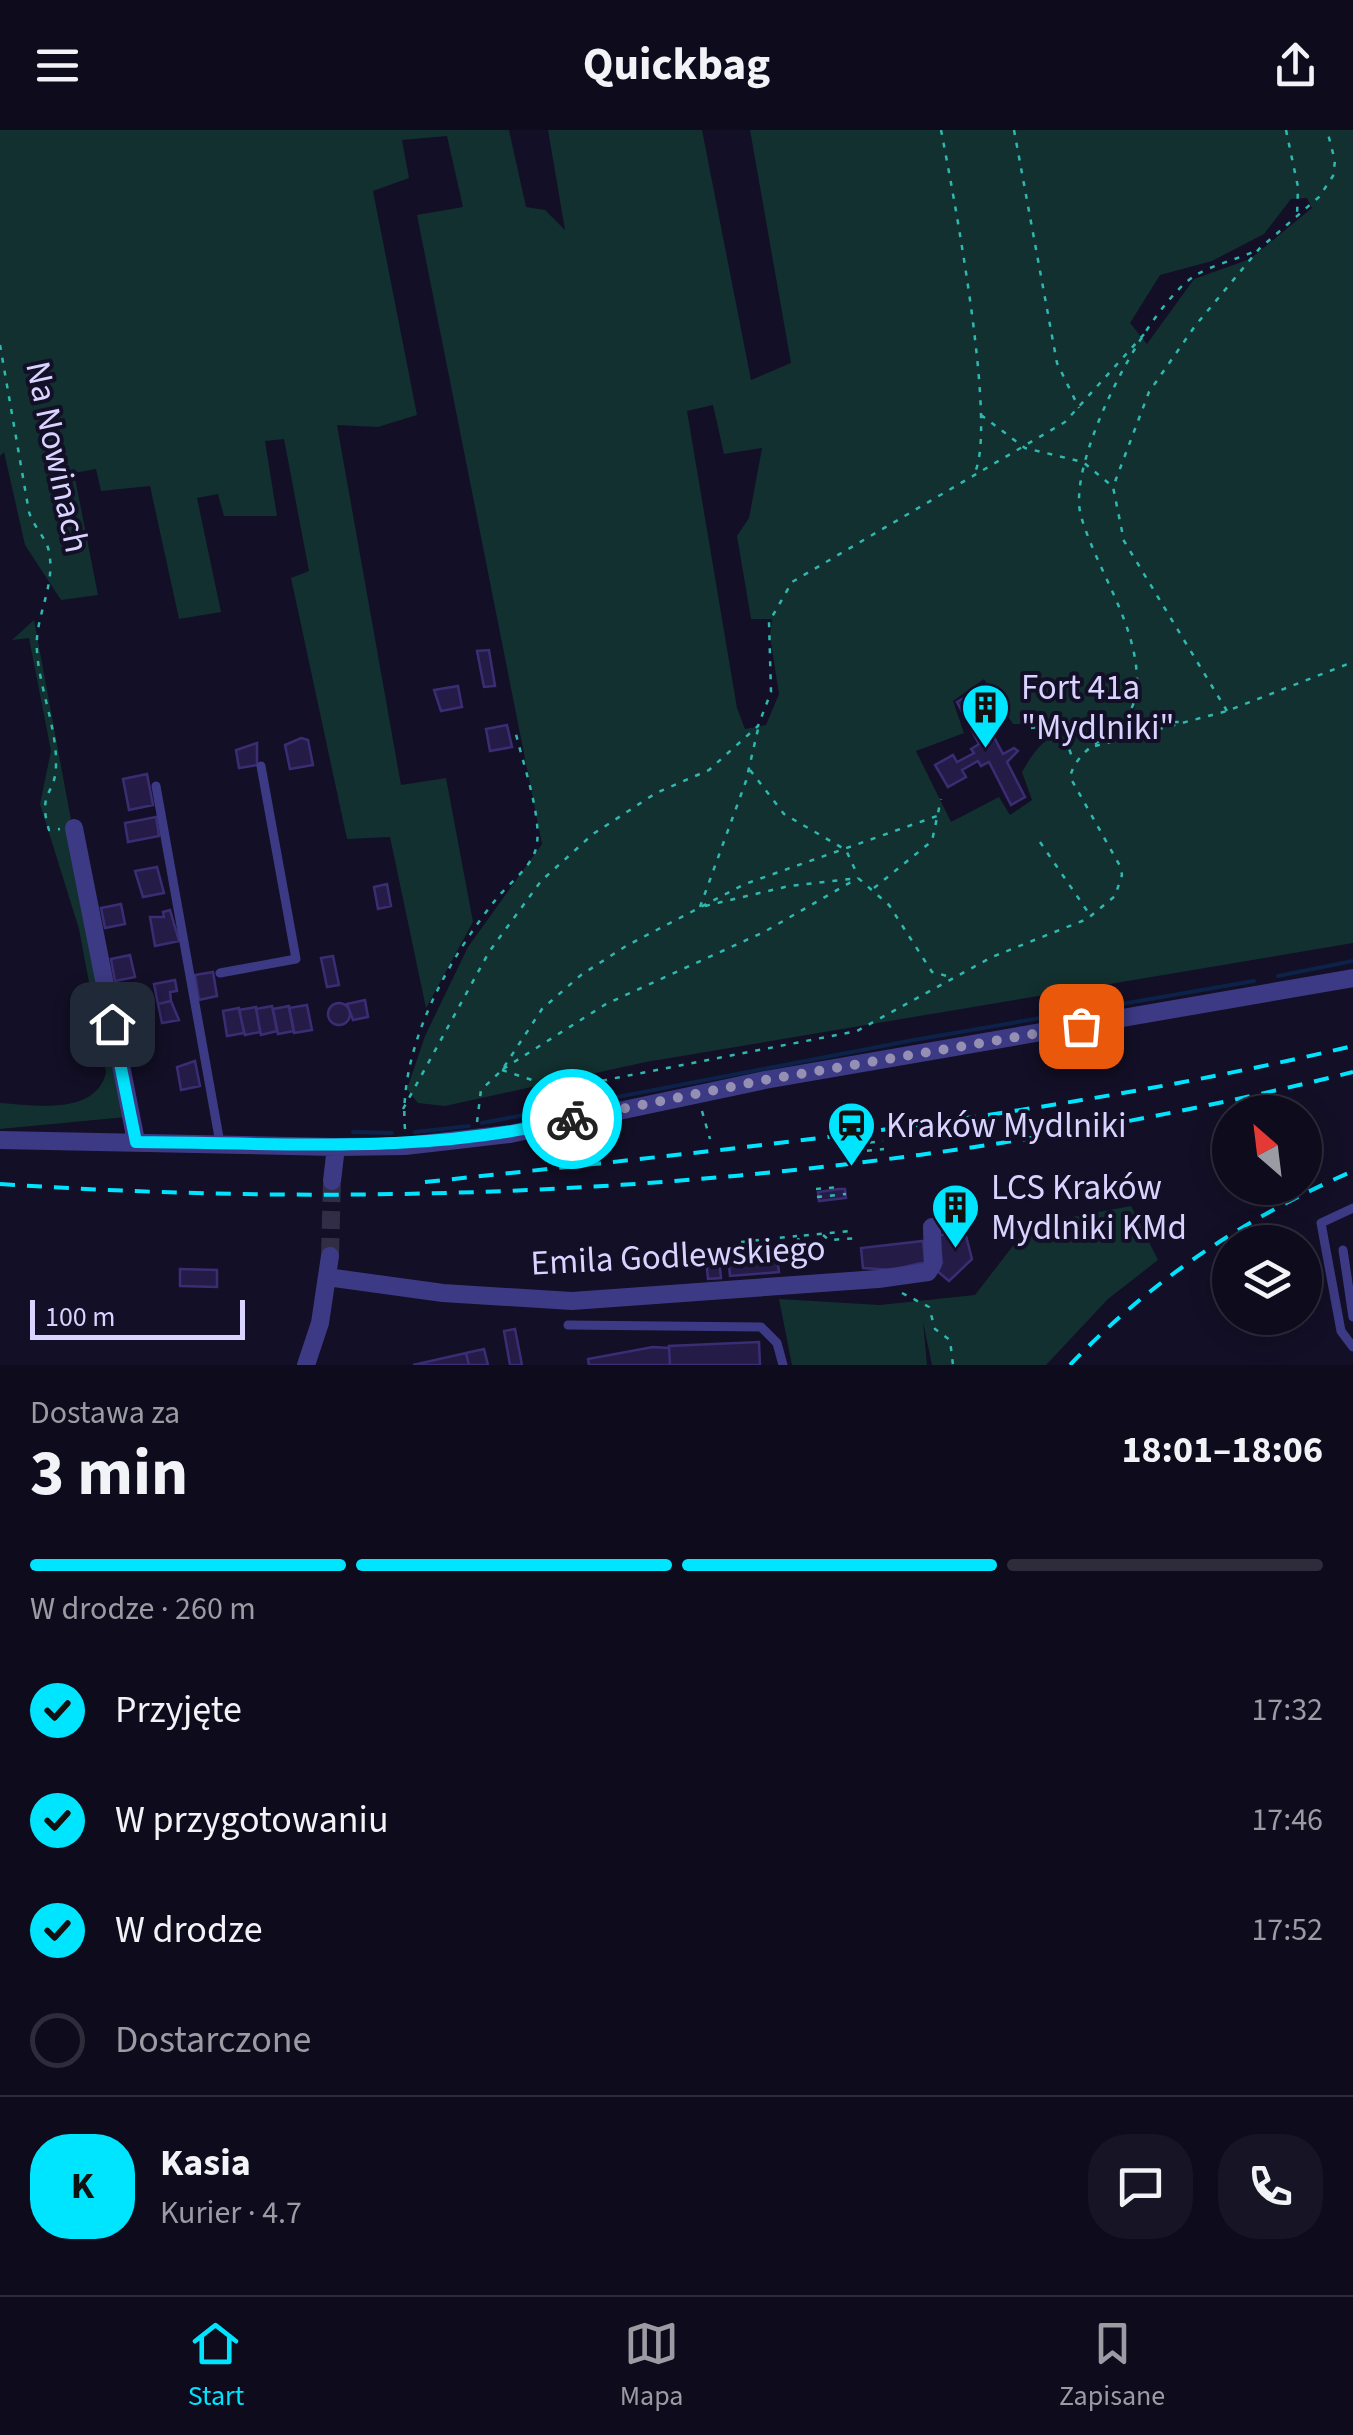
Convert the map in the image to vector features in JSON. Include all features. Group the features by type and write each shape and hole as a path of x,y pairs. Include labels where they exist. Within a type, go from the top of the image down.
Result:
{"street":[{"path":"74,828 136,1142"},
{"path":"0,1140 336,1147 405,1146 481,1137 765,1080 1353,978"},
{"path":"332,1182 336,1147"},
{"name":"Emila Godlewskiego","path":"327,1278 526,1303 616,1300 928,1272 933,1264 932,1228"},
{"path":"306,1365 320,1323 330,1256"}],"lane":[{"path":"220,973 296,959 261,766"},
{"path":"156,786 220,1143"},
{"path":"1353,1208 1321,1223 1341,1332 1353,1347"},
{"path":"1342,1250 1353,1317"},
{"path":"568,1326 760,1327 777,1344 783,1365"}],"path":[{"path":"942,130 964,261 980,414 981,457 970,481"},
{"path":"1014,130 1058,363 1080,409"},
{"path":"1286,130 1298,187 1297,217"},
{"path":"1226,711 1124,541 1113,487 1149,392 1208,308 1260,249 1320,197 1333,176 1335,161 1327,130"},
{"path":"502,1070 559,1089 857,1031 953,977 1091,916 1115,896 1122,875 1070,776 1074,762 1124,723 1134,702 1136,666 1122,617 1080,513 1083,462 1109,393 1174,293 1197,274 1260,249"},
{"path":"699,908 749,769 772,682 768,622 792,582 1025,448 1080,409 1110,369 1151,328"},
{"name":"Na Nowinach","path":"0,345 29,512 34,530 50,549 50,592 37,628 36,651 57,767 41,804 49,830 74,828"},
{"path":"980,414 1025,448 1083,462 1113,487"},
{"path":"1089,748 1226,711 1353,662"},
{"path":"1031,728 1060,723 1187,722"},
{"path":"1060,723 1074,762"},
{"path":"403,1109 476,974 527,895 592,834 656,793 709,770 758,726"},
{"path":"405,1146 403,1109 412,1059 437,994 495,901 535,853 538,831 515,730"},
{"path":"749,769 784,814 846,850 858,868 858,878"},
{"path":"874,888 932,841 941,799"},
{"path":"481,1137 476,1107 482,1090 502,1070 558,992 626,946 699,908 792,865 846,850 937,816"},
{"path":"1040,842 1091,916"},
{"path":"699,908 789,886 858,878 874,888 932,972 953,977"},
{"path":"502,1070 606,1004 764,932 858,878"},
{"path":"702,1109 710,1138"},
{"path":"857,1144 883,1141"},
{"path":"854,1152 884,1148"},
{"path":"816,1189 839,1187"},
{"path":"817,1196 846,1194"},
{"path":"742,1242 850,1231"},
{"path":"822,1234 830,1240 858,1238"},
{"path":"798,1236 802,1276"},
{"path":"913,1297 929,1308 935,1329 950,1340 953,1365"}],"green space":[{"path":"0,130 509,130 526,207 545,210 565,230 548,130 702,130 751,380 791,363 750,130 1353,130 1353,943 646,1062 445,1106 418,1103 407,1089 425,1036 468,947 542,844 417,215 463,207 447,136 402,140 409,178 373,191 417,415 378,427 337,425 401,785 446,778 473,922 426,1008 390,837 347,839 291,578 309,571 284,439 265,441 277,516 224,516 218,494 197,498 221,612 179,619 150,486 101,491 96,469 74,473 98,595 61,600 25,545 4,452 0,456","holes":["1307,198 1312,208 1250,259 1194,279 1147,344 1130,323 1160,275 1212,261 1264,234 1291,199","713,405 724,454 762,448 749,518 737,536 751,619 772,619 770,636 779,694 766,725 745,729 737,708 687,411","984,679 1013,724 1122,722 1135,704 1134,714 1124,727 1076,728 1042,744 1022,772 1032,800 1010,815 999,797 951,822 916,751 964,733 953,701"]},
{"path":"34,620 126,1117 0,1129 0,1103 46,1106 77,1102 100,1087 106,1073 79,929 40,804 51,751 29,638 12,640"},
{"path":"1131,1206 1158,1260 1108,1299 1046,1365 932,1365 923,1322 927,1365 792,1365 779,1299 880,1305 975,1295 1029,1225"}],"building":[{"path":"489,650 495,686 484,687 477,651"},
{"path":"458,686 462,707 441,711 434,690"},
{"name":"Fort 41a \"Mydlniki\"","path":"971,694 1003,754 1014,748 1018,751 1007,762 1025,797 1011,805 989,762 981,766 978,761 962,770 966,777 948,787 935,765 953,755 957,762 974,753 971,749 979,744 957,702"},
{"path":"507,725 512,747 490,751 486,729"},
{"path":"301,738 308,740 313,765 290,769 285,745"},
{"path":"257,743 257,765 239,768 236,750"},
{"path":"147,774 153,805 129,810 123,779"},
{"path":"156,817 159,836 128,842 125,823"},
{"path":"157,867 164,893 143,897 135,871"},
{"path":"387,884 391,906 378,909 374,887"},
{"path":"121,904 125,924 105,928 101,908"},
{"path":"170,910 179,941 155,946 150,917 164,917 163,912"},
{"path":"130,955 135,977 115,981 111,959"},
{"path":"333,956 339,985 327,987 321,958"},
{"path":"213,972 217,996 199,1000 195,975"},
{"path":"175,980 177,991 170,992 171,1001 158,1004 154,984"},
{"path":"132,996 134,1005 140,1004 143,1025 124,1028 120,1008 114,1002"},
{"path":"365,1000 368,1017 353,1020 347,1004"},
{"path":"171,1001 179,1020 162,1023 158,1004"},
{"path":"339,1003 347,1006 347,1022 339,1025 331,1022 328,1014 331,1006"},
{"path":"307,1005 312,1030 294,1033 289,1008"},
{"path":"272,1006 277,1031 261,1035 256,1009"},
{"path":"289,1006 294,1031 278,1034 273,1009"},
{"path":"256,1007 260,1032 245,1035 239,1010"},
{"path":"239,1008 244,1033 227,1036 223,1011"},
{"path":"195,1061 200,1086 181,1090 177,1067"},
{"path":"845,1189 846,1198 819,1201 818,1192"},
{"name":"LCS Kraków Mydlniki KMd","path":"965,1232 972,1259 949,1281 936,1270 942,1263 939,1235"},
{"path":"923,1241 925,1262 892,1270 863,1268 861,1248"},
{"path":"718,1249 721,1278 708,1279 705,1250"},
{"path":"776,1249 779,1272 730,1276 728,1254"},
{"path":"180,1269 217,1270 217,1287 180,1286"},
{"path":"515,1329 522,1365 510,1365 504,1331"},
{"path":"759,1342 760,1365 670,1365 669,1346"},
{"path":"653,1347 669,1348 670,1365 589,1365 588,1359"},
{"path":"484,1349 488,1365 469,1365 466,1353"},
{"path":"466,1353 469,1365 413,1365"}],"waterway":[{"path":"1278,976 1353,961"},
{"path":"482,1123 914,1040 1254,981"},
{"path":"415,1132 469,1126"},
{"path":"353,1132 392,1133"}],"tunnel":[{"path":"330,1256 332,1181"}],"railway":[{"path":"425,1182 891,1129 1123,1093 1353,1046"},
{"path":"0,1184 341,1195 511,1191 681,1180 850,1164 1019,1140 1187,1110 1353,1072"},
{"path":"1070,1365 1133,1305 1201,1254 1275,1209 1353,1171"}],"way so far":[{"path":"572,1119 765,1080 1081,1026"}],"place":[{"name":"Fort 41a \"Mydlniki\"","path":"986,750"},
{"name":"Kraków Mydlniki","path":"851,1168"},
{"name":"LCS Kraków Mydlniki KMd","path":"956,1250"}],"route":[{"path":"112,1024 136,1142 405,1146 510,1134 572,1119"}]}
